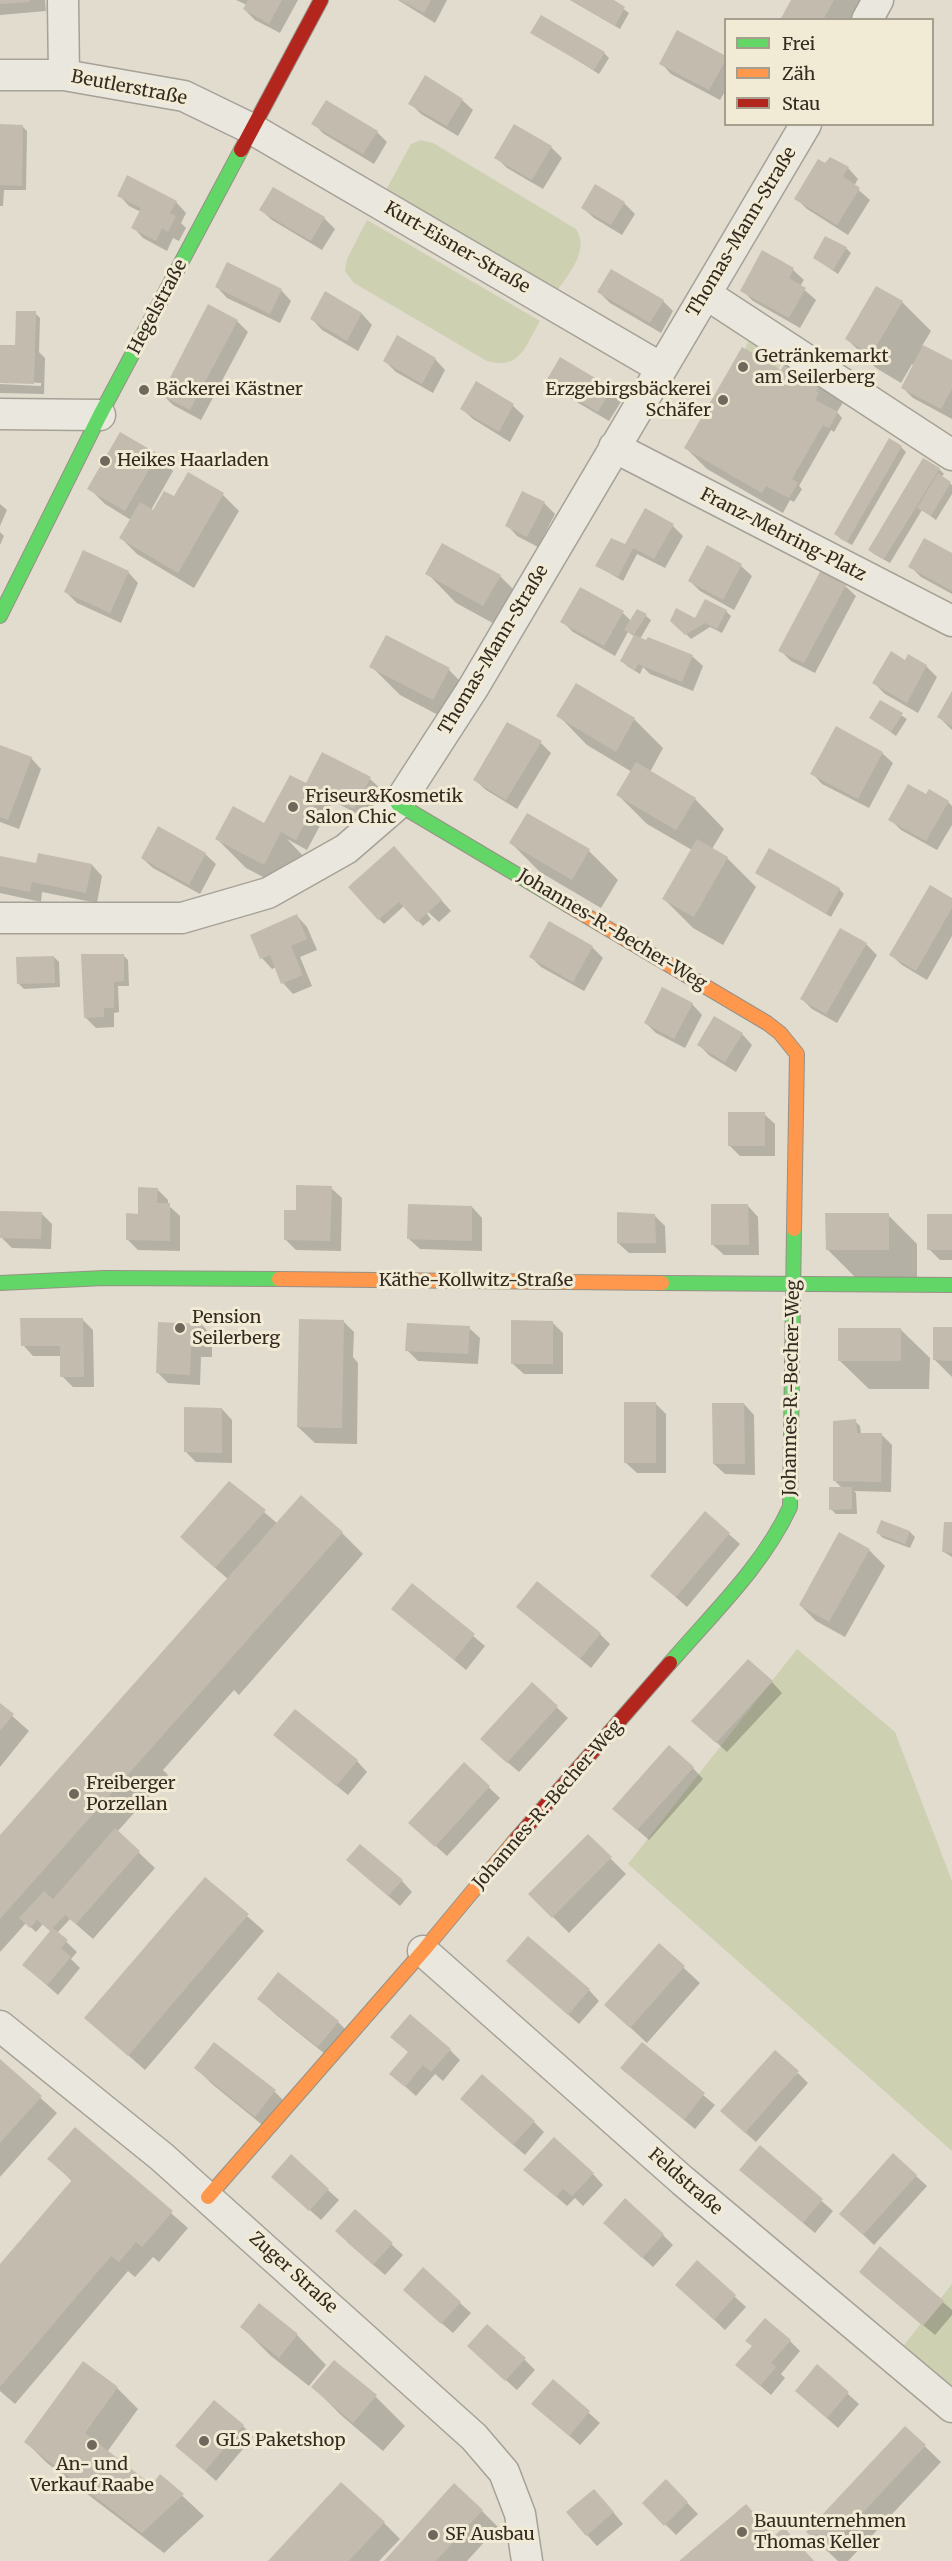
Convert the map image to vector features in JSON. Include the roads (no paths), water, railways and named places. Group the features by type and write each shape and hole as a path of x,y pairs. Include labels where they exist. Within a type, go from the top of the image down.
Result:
{"street":[{"path":"63,0 64,75"},
{"name":"Hegelstraße","path":"0,616 100,415 321,0"},
{"path":"868,18 878,0"},
{"name":"Beutlerstraße","path":"0,75 64,75 184,96 252,129"},
{"name":"Thomas-Mann-Straße","path":"0,918 182,918 268,893 346,849 398,804 473,688 805,126"},
{"name":"Kurt-Eisner-Straße","path":"252,129 662,368"},
{"path":"706,294 952,454"},
{"path":"0,414 100,415"},
{"name":"Franz-Mehring-Platz","path":"614,447 952,621"},
{"name":"Johannes-R.-Becher-Weg","path":"208,2197 423,1952 519,1835 731,1593 779,1531 789,1507 795,1284 797,1054 767,1023 398,804"},
{"name":"Käthe-Kollwitz-Straße","path":"0,1283 104,1278 952,1285"},
{"name":"Feldstraße","path":"423,1952 683,2181 952,2407"},
{"name":"Zuger Straße","path":"0,2026 162,2157 474,2437 504,2472 520,2514 527,2561"}],"place":[{"name":"Getränkemarkt am Seilerberg","path":"743,367"},
{"name":"Bäckerei Kästner","path":"144,390"},
{"name":"Erzgebirgsbäckerei Schäfer","path":"723,400"},
{"name":"Heikes Haarladen","path":"105,461"},
{"name":"Friseur&Kosmetik Salon Chic","path":"293,807"},
{"name":"Pension Seilerberg","path":"180,1328"},
{"name":"Freiberger Porzellan","path":"74,1794"},
{"name":"GLS Paketshop","path":"204,2441"},
{"name":"An- und Verkauf Raabe","path":"92,2445"},
{"name":"Bauunternehmen Thomas Keller","path":"742,2532"},
{"name":"SF Ausbau","path":"433,2535"}]}
